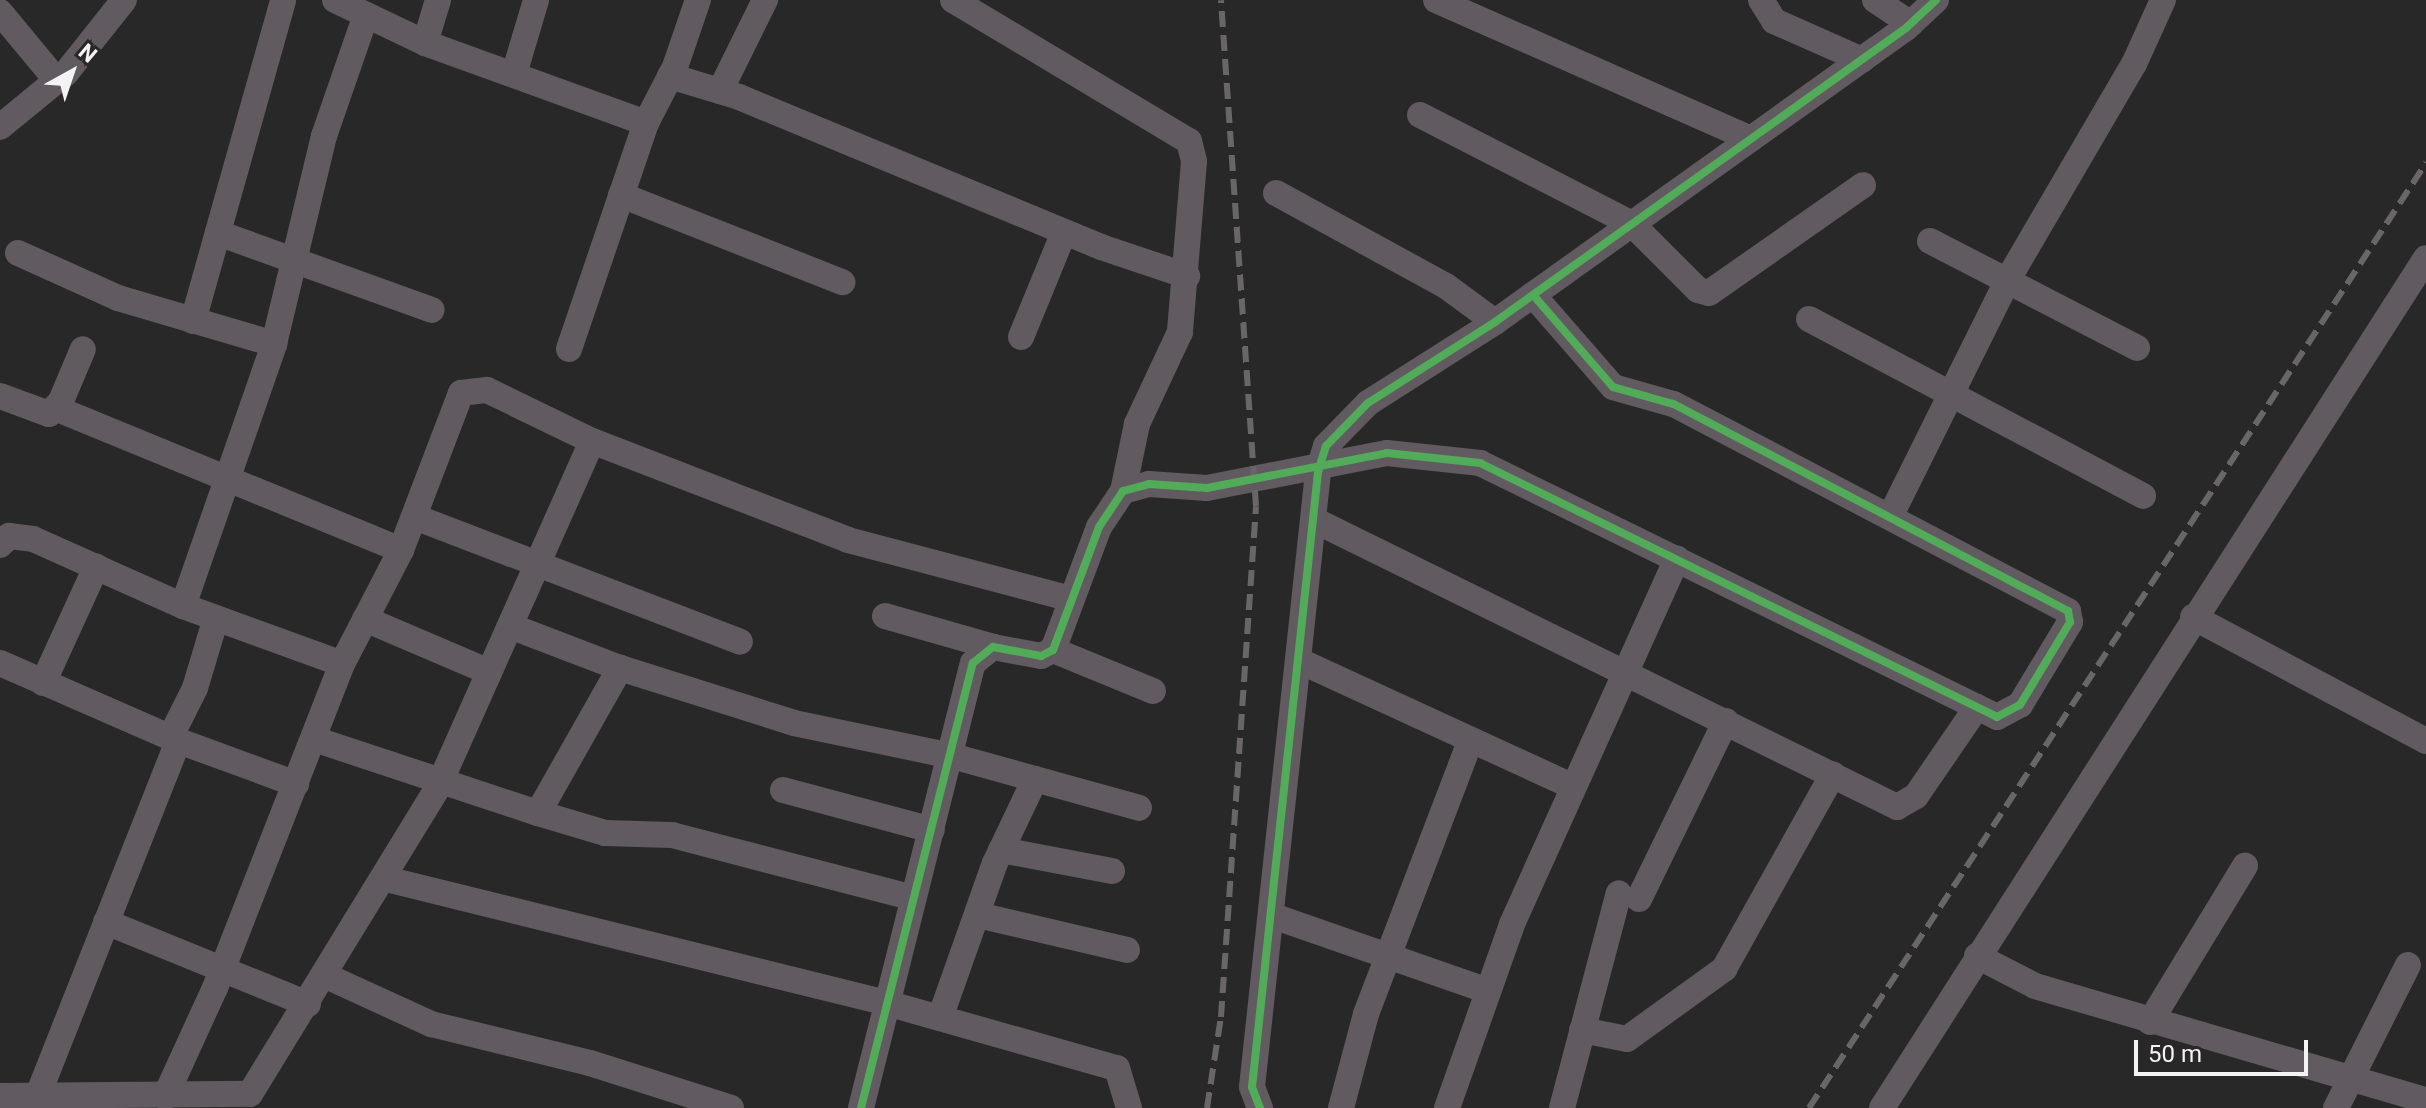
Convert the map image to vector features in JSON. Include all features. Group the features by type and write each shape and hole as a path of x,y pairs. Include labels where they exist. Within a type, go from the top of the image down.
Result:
{"street":[{"path":"0,127 57,81 124,0"},
{"path":"193,321 283,0"},
{"path":"335,0 425,43 646,123"},
{"path":"425,43 438,0"},
{"path":"514,74 536,0"},
{"path":"569,349 646,123 670,76 698,0"},
{"path":"720,91 765,0"},
{"path":"885,616 993,647 1041,656 1053,650 1099,527 1123,491 1137,424 1180,332 1187,276 1194,161 1189,141 953,0"},
{"path":"1436,0 1751,139"},
{"path":"1761,0 1774,21 1862,60"},
{"path":"1875,0 1911,24"},
{"path":"1260,1108 1252,1087 1302,662 1318,472 1326,446 1351,417 1533,295 1862,60 1911,24 1936,0"},
{"path":"1890,517 2007,281 2134,64 2163,0"},
{"path":"0,12 57,81"},
{"path":"183,606 274,344 324,136 366,15"},
{"path":"670,76 720,91 965,186 1064,232 1187,276"},
{"path":"1420,115 1632,224 1698,290 1709,293 1863,185"},
{"path":"1276,193 1446,286 1495,322"},
{"path":"621,195 842,282"},
{"path":"1021,337 1064,232"},
{"path":"218,233 432,310"},
{"path":"1930,241 2137,348"},
{"path":"18,253 118,298 274,344"},
{"path":"1882,1108 2193,617 2426,258"},
{"path":"1123,491 1149,484 1207,488 1318,472 1387,453 1480,463 1997,717 2013,711 2071,617 1890,517 1673,404 1613,387 1533,295"},
{"path":"1809,319 1955,391 2143,496"},
{"path":"55,408 83,349"},
{"path":"165,1097 222,969 342,664 415,517 461,393 487,390 592,441 848,540 1071,599"},
{"path":"0,396 39,413 55,408 401,550"},
{"path":"0,1096 38,1095 109,1102 250,1094 386,879 439,785 592,441"},
{"path":"415,517 740,642"},
{"path":"1314,520 1897,807 1908,804 1977,707"},
{"path":"0,545 21,535 183,606 342,664"},
{"path":"1447,1108 1488,991 1570,785 1626,675 1677,559"},
{"path":"43,683 96,567"},
{"path":"2193,617 2426,741"},
{"path":"38,1095 176,740 174,730 195,688 216,618"},
{"path":"365,619 489,672"},
{"path":"510,626 620,668 794,723 952,756 1139,808"},
{"path":"861,1108 883,1031 883,1002 952,756 973,663 993,647"},
{"path":"1053,650 1153,691"},
{"path":"1302,662 1570,785"},
{"path":"0,663 176,740 296,784"},
{"path":"538,813 620,668"},
{"path":"1562,1108 1582,1030 1629,896 1726,721"},
{"path":"314,739 439,785 605,833 672,835 913,898"},
{"path":"1341,1108 1389,956 1470,741"},
{"path":"1582,1030 1627,1039 1724,969 1833,774"},
{"path":"940,1018 1001,850 1035,779"},
{"path":"783,790 932,830"},
{"path":"1001,850 1112,871"},
{"path":"2150,1022 2245,866"},
{"path":"386,879 883,1002 1117,1068 1129,1108"},
{"path":"978,915 1127,950"},
{"path":"1273,916 1488,991"},
{"path":"106,922 308,1004"},
{"path":"1977,956 2035,986 2426,1100"},
{"path":"2336,1108 2408,965"},
{"path":"324,975 431,1024 590,1063 731,1108"}],"railway":[{"path":"1207,1108 1221,1017 1256,506 1221,0"},
{"path":"1809,1108 2426,163"}],"cycle path":[{"path":"1260,1108 1252,1087 1318,472 1326,446 1368,403 1495,322 1906,28 1936,0"},
{"path":"861,1108 973,663 993,647 1041,656 1053,650 1099,527 1123,491 1149,484 1207,488 1387,453 1480,463 1997,717 2020,705 2070,622 2068,611 1673,404 1613,387 1533,295"}]}
